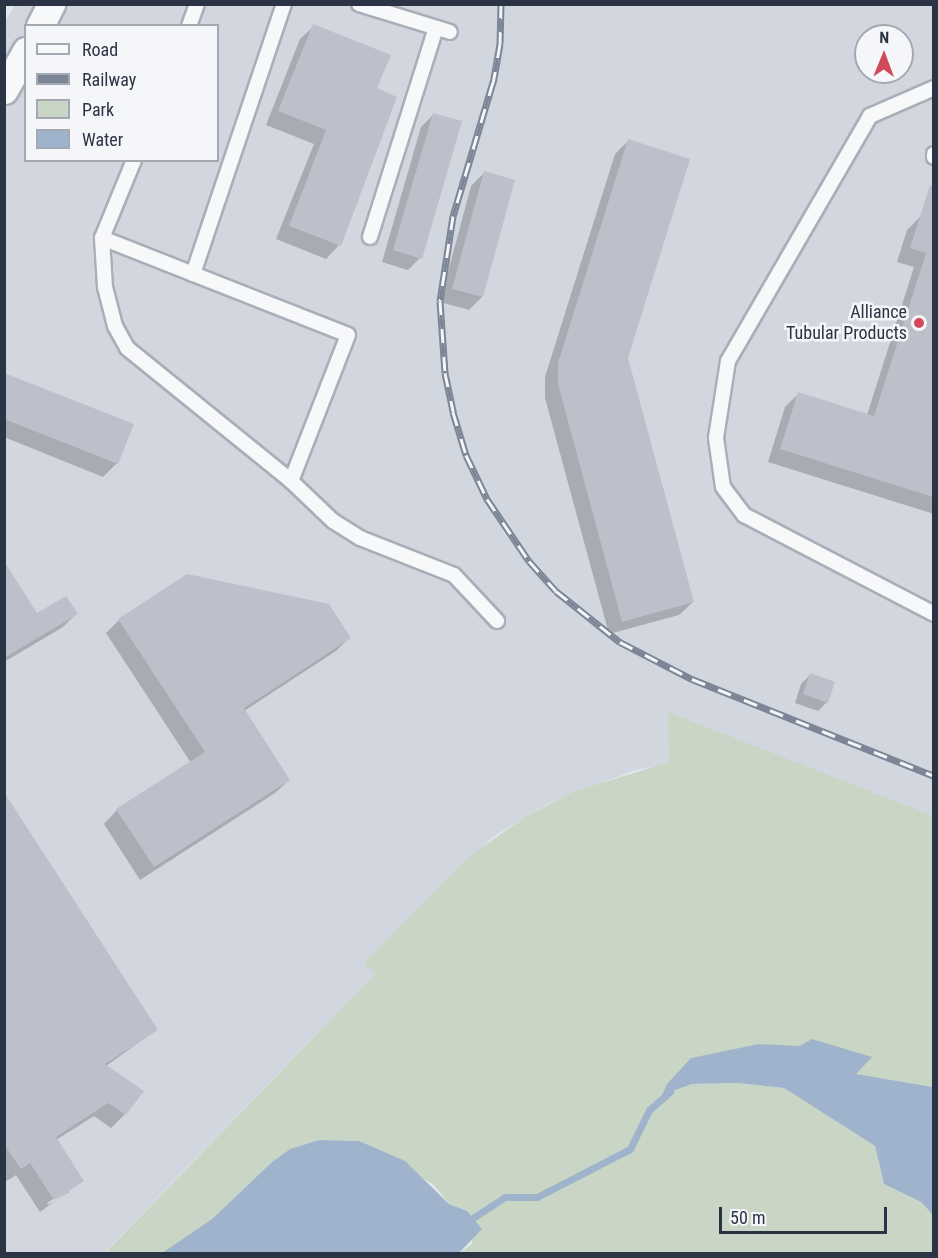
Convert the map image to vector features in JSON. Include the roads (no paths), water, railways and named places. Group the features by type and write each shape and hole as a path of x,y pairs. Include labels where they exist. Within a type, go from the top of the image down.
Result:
{"street":[{"path":"41,24 51,4"},
{"path":"4,90 24,55"}],"lane":[{"path":"190,24 197,4"},
{"path":"193,274 284,4"},
{"path":"358,4 443,30 370,237"},
{"path":"933,88 870,116 728,361 716,438 723,488 744,515 933,614"},
{"path":"133,162 102,238 105,287 115,326 128,348 291,481 333,521 360,538 454,575 497,621"},
{"path":"102,238 348,335 291,481"}],"water":[{"path":"812,1039 872,1057 856,1074 933,1087 933,1215 921,1202 884,1184 875,1146 784,1088 737,1083 692,1084 662,1095 667,1084 691,1058 759,1044 800,1046"},
{"path":"319,1140 359,1141 405,1161 449,1204 467,1211 482,1229 459,1253 162,1253 212,1219 272,1162 290,1149"}],"waterway":[{"path":"465,1223 505,1197 537,1197 630,1149 649,1110 670,1092"}],"railway":[{"path":"501,4 500,44 493,82 453,216 440,301 445,373 453,412 466,455 487,499 529,561 556,591 620,642 692,679 934,776"}],"place":[{"name":"Alliance Tubular Products","path":"919,323"}]}
